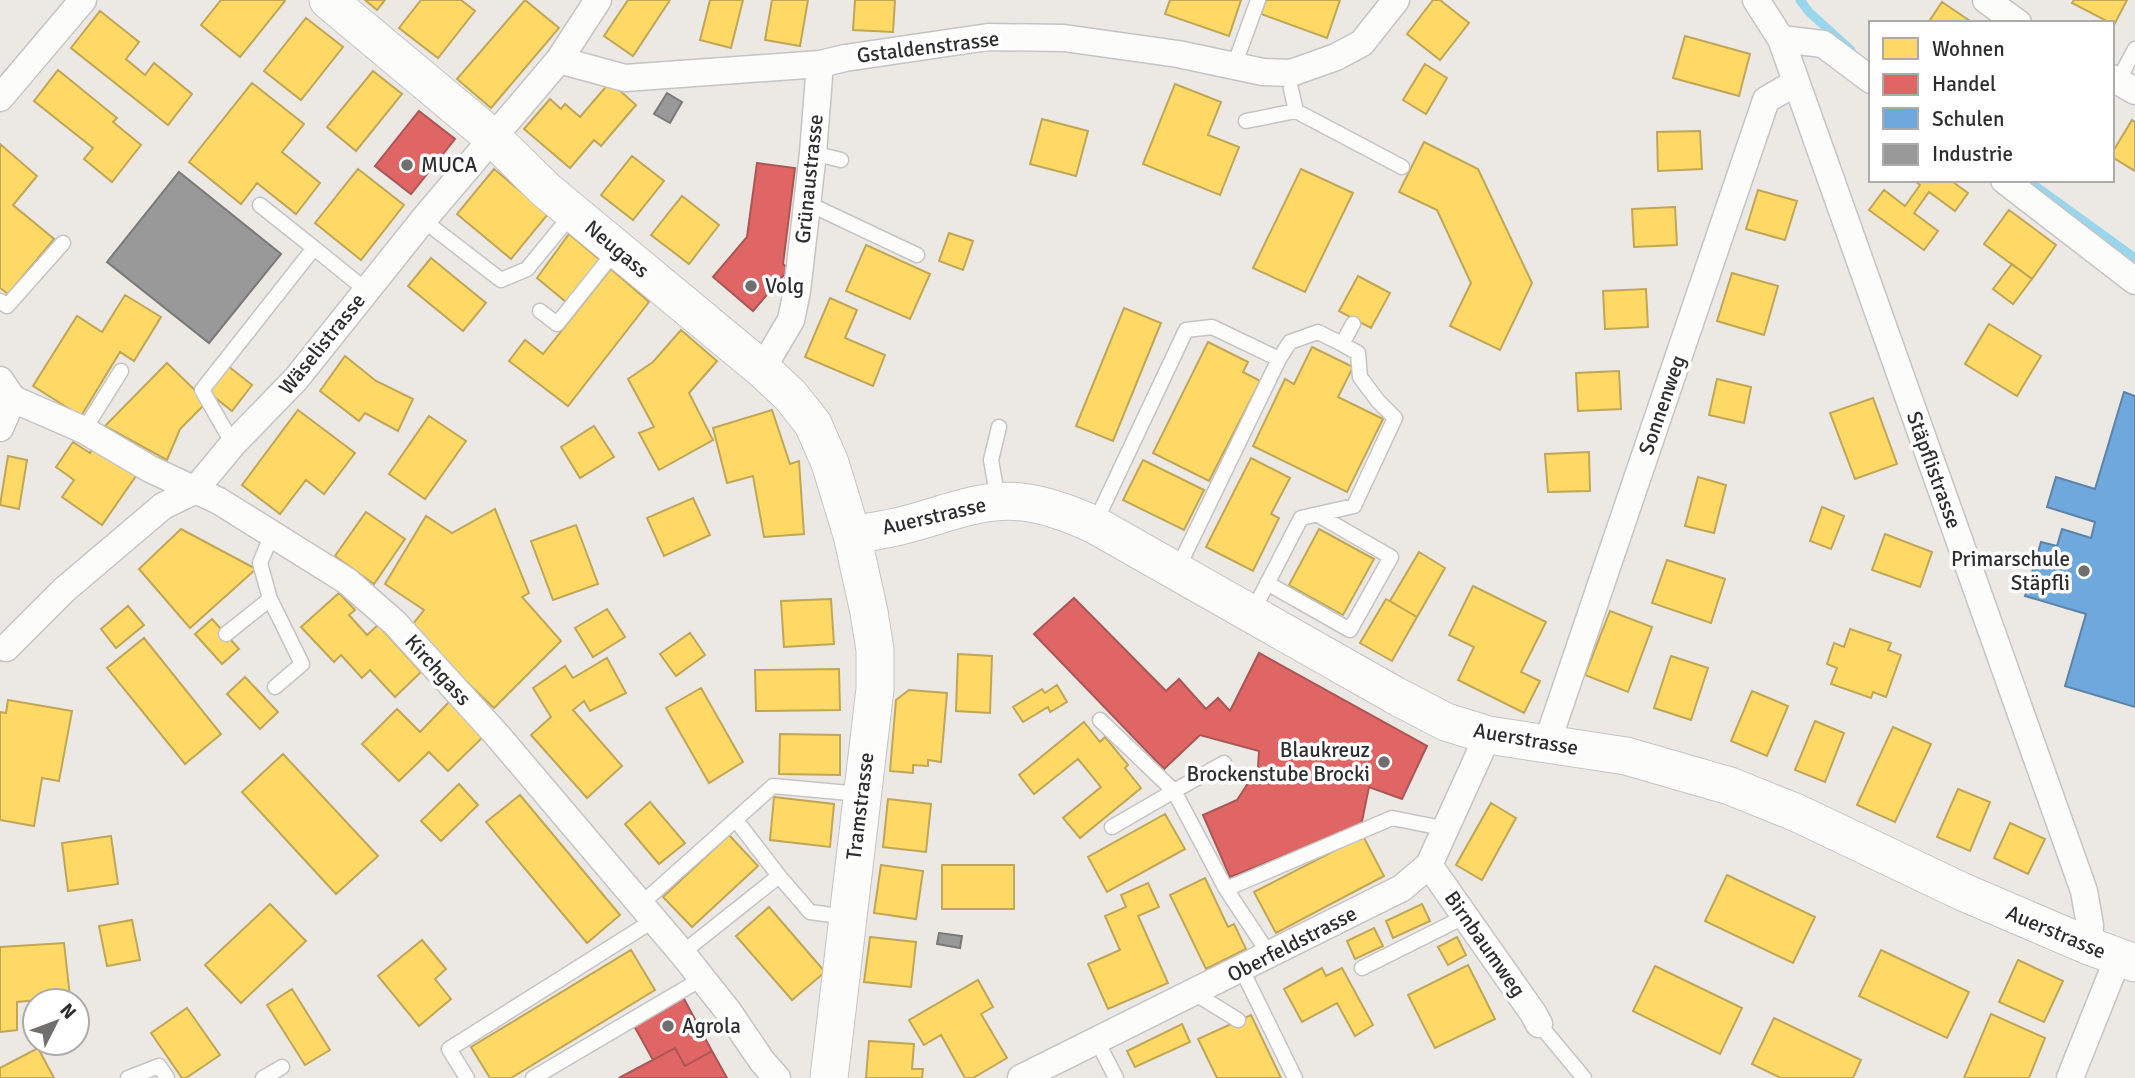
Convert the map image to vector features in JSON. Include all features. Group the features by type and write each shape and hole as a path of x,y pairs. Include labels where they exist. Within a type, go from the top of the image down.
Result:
{"main road":[{"name":"Neugass","path":"328,0 492,137 546,191 790,395 813,424 830,463 852,536"},
{"name":"Auerstrasse","path":"852,536 975,505 1022,502 1057,509 1095,525 1177,570 1260,598 1396,696 1446,722 1488,735 1626,756 1730,786 1797,813 1963,892 2114,956"},
{"name":"Tramstrasse","path":"829,1078 875,689 875,650 852,536"}],"street":[{"path":"0,98 83,0"},
{"name":"Wäselistrasse","path":"2,646 163,506 194,491 233,444 296,379 423,220 559,60 598,0"},
{"name":"Gstaldenstrasse","path":"559,60 625,78 820,64 988,37 1081,39 1178,54 1264,72 1291,74 1336,57 1362,43 1396,0"},
{"name":"Stäpflistrasse","path":"1756,0 1781,39 2084,891 2090,925 2114,956"},
{"path":"1986,0 2015,21"},
{"path":"1781,39 1824,44 1869,78"},
{"name":"Grünaustrasse","path":"762,369 791,320 797,291 820,64"},
{"name":"Sonnenweg","path":"1546,743 1766,100 1796,83"},
{"path":"2007,182 2135,281"},
{"path":"0,428 7,390"},
{"name":"Kirchgass","path":"7,390 84,430 150,469 219,501 347,581 395,623 497,736 703,978 777,1078"},
{"name":"Oberfeldstrasse","path":"1021,1078 1402,888 1429,865 1488,735"},
{"name":"Birnbaumweg","path":"1429,865 1534,1013 1539,1024"},
{"path":"2070,1078 2114,956"}],"lane":[{"path":"1234,65 1258,0"},
{"path":"2122,83 2135,49"},
{"path":"1291,89 1296,111"},
{"path":"1246,121 1296,111 1402,167"},
{"path":"813,153 841,160"},
{"path":"807,203 917,255"},
{"path":"260,205 366,290"},
{"path":"423,220 501,280 527,268 573,213"},
{"path":"0,301 8,306 63,243"},
{"path":"233,444 202,390 314,248"},
{"path":"540,311 558,324 617,249"},
{"path":"1342,344 1353,324"},
{"path":"1095,525 1186,330 1212,327 1279,359"},
{"path":"1177,570 1279,359 1290,342 1318,332 1358,353 1360,377 1395,418 1354,506 1301,517 1260,598 1350,630 1391,557 1318,515"},
{"path":"84,430 121,370"},
{"path":"999,428 991,460 999,502"},
{"path":"272,534 260,563 270,599 302,664 275,687"},
{"path":"226,634 270,599"},
{"path":"1100,720 1174,791 1226,889 1269,954"},
{"path":"1112,827 1224,763"},
{"path":"467,1078 449,1049 647,912 736,820 773,786 862,794"},
{"path":"1226,889 1392,818 1447,829"},
{"path":"736,820 810,912 846,917"},
{"path":"682,953 779,876"},
{"path":"1362,968 1466,916"},
{"path":"1242,970 1295,1078"},
{"path":"533,1078 703,978"},
{"path":"1194,993 1238,1020"},
{"path":"1539,1024 1584,1078"},
{"path":"1097,1041 1116,1078"},
{"path":"128,1078 159,1066 167,1078"},
{"path":"263,1078 282,1067"}],"building: Wohnen":[{"path":"221,0 285,1 240,57 201,25"},
{"path":"365,0 385,0 377,10"},
{"path":"421,0 461,0 475,11 438,58 399,28"},
{"path":"525,0 559,28 491,108 457,79"},
{"path":"628,0 670,0 633,56 604,36"},
{"path":"710,0 743,0 731,48 700,40"},
{"path":"772,0 808,0 800,46 765,40"},
{"path":"855,0 895,0 893,32 853,30"},
{"path":"1170,0 1241,0 1229,36 1165,14"},
{"path":"1266,0 1340,0 1327,38 1261,14"},
{"path":"1433,0 1440,0 1469,23 1440,60 1407,34"},
{"path":"2074,0 2127,0 2114,25 2114,21 2106,21 2072,3"},
{"path":"1942,2 1970,21 1929,21"},
{"path":"100,11 139,42 126,59 145,75 154,63 192,94 168,125 71,48"},
{"path":"306,18 343,47 301,100 264,71"},
{"path":"1685,36 1750,54 1739,96 1673,78"},
{"path":"1425,64 1447,78 1426,114 1403,100"},
{"path":"58,70 117,118 113,122 141,145 112,182 84,159 93,148 34,101"},
{"path":"373,71 402,94 356,151 327,127"},
{"path":"610,82 636,105 601,146 594,140 570,168 524,129 550,99 561,109 565,104 580,117"},
{"path":"252,83 304,124 282,152 320,183 296,214 257,183 241,204 189,162"},
{"path":"1175,84 1221,102 1208,135 1239,147 1220,195 1143,164"},
{"path":"1042,119 1088,131 1076,176 1030,164"},
{"path":"2132,120 2135,122 2135,171 2114,158 2114,150"},
{"path":"1700,131 1702,169 1658,171 1657,132"},
{"path":"1424,142 1478,169 1532,283 1500,350 1450,326 1471,283 1437,210 1399,192"},
{"path":"0,144 37,176 13,205 54,239 8,294 0,288"},
{"path":"632,156 664,181 633,220 601,195"},
{"path":"358,169 404,205 361,260 315,223"},
{"path":"494,169 548,214 511,259 457,214"},
{"path":"1301,169 1353,193 1305,292 1253,268"},
{"path":"1916,182 1953,182 1968,193 1955,211 1929,192 1914,213 1938,231 1924,250 1869,210 1884,190 1905,206 1920,185"},
{"path":"1758,190 1797,201 1785,240 1746,229"},
{"path":"682,196 719,225 689,264 651,235"},
{"path":"1675,207 1677,245 1634,247 1632,209"},
{"path":"2009,210 2056,245 2032,279 1984,244"},
{"path":"949,233 973,241 963,270 939,261"},
{"path":"569,234 600,260 566,302 537,278"},
{"path":"866,245 930,274 910,319 846,291"},
{"path":"431,258 486,303 463,331 408,286"},
{"path":"2012,264 2032,279 2013,304 1993,289"},
{"path":"611,269 649,302 568,406 509,361 525,340 543,354"},
{"path":"1732,273 1778,286 1764,335 1717,321"},
{"path":"1358,276 1390,293 1371,328 1339,311"},
{"path":"1646,289 1648,327 1605,329 1603,291"},
{"path":"125,295 161,317 134,361 120,352 81,416 33,386 77,316 102,332"},
{"path":"830,298 857,310 845,338 885,355 873,386 805,357"},
{"path":"1124,308 1161,323 1113,441 1076,426"},
{"path":"1989,324 2041,356 2017,396 1965,364"},
{"path":"681,330 717,361 689,393 713,440 659,470 639,433 654,427 628,379 653,362"},
{"path":"1208,342 1248,362 1243,372 1260,381 1209,481 1153,453"},
{"path":"1312,347 1353,367 1338,397 1383,419 1347,492 1253,446 1285,379 1294,384"},
{"path":"345,356 376,381 413,399 398,431 365,413 359,421 320,391"},
{"path":"167,363 207,402 180,429 167,460 105,426"},
{"path":"228,366 252,385 232,411 208,392"},
{"path":"1619,371 1621,409 1578,411 1576,373"},
{"path":"1717,379 1751,387 1744,423 1709,415"},
{"path":"1873,398 1897,464 1855,479 1830,413"},
{"path":"298,410 355,453 324,494 306,480 280,514 242,485"},
{"path":"772,410 790,464 799,461 804,534 764,537 753,476 727,483 713,428"},
{"path":"429,416 466,441 425,499 389,474"},
{"path":"594,426 614,457 580,478 561,447"},
{"path":"73,442 90,453 94,447 136,476 102,525 62,497 74,480 56,467"},
{"path":"1589,452 1590,491 1548,492 1545,454"},
{"path":"8,456 27,460 19,509 0,505"},
{"path":"1251,458 1290,478 1271,514 1279,518 1253,571 1206,547"},
{"path":"1143,460 1204,490 1184,530 1123,500"},
{"path":"1698,477 1726,485 1714,533 1685,526"},
{"path":"693,498 710,535 664,556 647,518"},
{"path":"1822,507 1844,516 1831,549 1810,541"},
{"path":"495,509 529,593 522,597 561,641 494,708 410,628 424,610 385,584 426,516 452,533"},
{"path":"366,512 405,539 374,584 335,556"},
{"path":"576,525 598,584 553,600 531,541"},
{"path":"181,529 256,569 190,628 139,569"},
{"path":"1319,529 1374,559 1343,615 1289,585"},
{"path":"1885,534 1932,552 1920,587 1872,570"},
{"path":"1419,552 1445,568 1417,617 1390,601"},
{"path":"1667,560 1725,579 1711,623 1652,603"},
{"path":"1473,586 1546,622 1521,672 1540,681 1524,713 1458,680 1474,647 1449,635"},
{"path":"339,593 355,610 349,615 367,635 378,625 421,672 395,697 370,670 362,678 341,655 334,662 301,627"},
{"path":"831,599 834,644 784,647 781,601"},
{"path":"1386,599 1417,617 1392,661 1360,643"},
{"path":"128,606 144,625 116,648 101,629"},
{"path":"607,609 625,637 593,657 575,628"},
{"path":"1610,611 1652,627 1628,692 1585,675"},
{"path":"212,619 239,649 222,664 195,634"},
{"path":"1850,629 1891,643 1888,650 1901,655 1886,697 1873,692 1871,698 1831,684 1837,668 1827,664 1834,643 1844,647"},
{"path":"690,633 705,655 676,676 660,654"},
{"path":"144,638 221,734 185,764 107,668"},
{"path":"958,654 992,656 990,713 956,711"},
{"path":"1671,656 1708,668 1691,720 1654,708"},
{"path":"607,658 626,693 590,711 584,701 573,710 622,766 587,798 531,735 551,717 533,688 565,666 573,678"},
{"path":"839,669 840,710 756,711 755,670"},
{"path":"245,677 278,712 260,729 227,694"},
{"path":"1057,685 1067,702 1050,712 1048,707 1023,722 1013,707 1042,689 1045,693"},
{"path":"701,688 743,762 709,783 666,708"},
{"path":"909,690 947,693 941,762 928,760 928,766 913,765 913,773 890,771 896,700"},
{"path":"1752,691 1788,706 1767,756 1731,741"},
{"path":"8,700 72,711 59,781 42,778 34,826 0,820 0,712 6,713"},
{"path":"450,701 484,736 448,771 429,752 399,781 362,744 397,709 420,732"},
{"path":"1815,721 1844,733 1825,782 1795,770"},
{"path":"1084,722 1100,742 1105,737 1128,765 1125,768 1141,788 1080,838 1063,818 1101,787 1078,759 1034,794 1019,775"},
{"path":"1893,727 1931,744 1895,822 1857,805"},
{"path":"780,734 840,735 840,775 779,774"},
{"path":"283,754 378,856 336,894 242,792"},
{"path":"459,784 478,805 441,841 421,821"},
{"path":"1958,789 1990,802 1970,851 1937,837"},
{"path":"520,795 620,915 587,943 486,822"},
{"path":"774,797 834,804 830,847 770,840"},
{"path":"888,799 931,804 926,852 883,847"},
{"path":"650,802 685,843 659,864 625,824"},
{"path":"1491,803 1516,818 1482,880 1456,865"},
{"path":"1165,814 1185,849 1107,892 1088,857"},
{"path":"2010,823 2045,839 2028,874 1994,858"},
{"path":"729,835 758,866 692,927 663,897"},
{"path":"111,836 118,884 68,891 62,843"},
{"path":"1363,836 1384,876 1276,933 1254,892"},
{"path":"881,865 923,871 916,919 874,913"},
{"path":"942,865 1014,865 1014,909 942,909"},
{"path":"1727,875 1815,917 1793,963 1705,921"},
{"path":"1205,878 1228,927 1234,924 1246,949 1206,969 1170,895"},
{"path":"1148,883 1159,907 1138,916 1168,983 1108,1009 1088,964 1120,950 1105,916 1126,907 1121,895"},
{"path":"270,904 306,941 241,1003 205,965"},
{"path":"1422,904 1430,921 1393,938 1386,921"},
{"path":"769,907 825,972 792,1000 736,936"},
{"path":"132,920 140,960 107,966 99,926"},
{"path":"1374,928 1383,946 1355,959 1347,941"},
{"path":"870,937 916,942 911,987 864,982"},
{"path":"1457,937 1466,955 1448,965 1438,947"},
{"path":"422,940 446,969 435,979 451,999 419,1026 378,976"},
{"path":"64,943 69,987 21,987 21,1002 17,1002 17,1030 0,1032 0,947"},
{"path":"631,950 655,990 511,1078 490,1078 471,1047"},
{"path":"1881,950 1969,992 1947,1038 1859,996"},
{"path":"2018,960 2063,981 2044,1022 1999,1002"},
{"path":"1468,965 1495,1019 1435,1048 1408,995"},
{"path":"1655,966 1742,1008 1720,1054 1633,1011"},
{"path":"1322,968 1326,976 1342,968 1373,1025 1355,1036 1337,1003 1302,1022 1284,989"},
{"path":"978,980 993,1007 981,1014 1007,1058 973,1078 965,1078 941,1035 924,1045 909,1020"},
{"path":"292,989 330,1050 305,1065 267,1005"},
{"path":"187,1008 220,1055 182,1078 151,1033"},
{"path":"1991,1014 2045,1038 2029,1078 1964,1078"},
{"path":"1251,1015 1281,1078 1217,1078 1198,1039"},
{"path":"1774,1018 1861,1060 1853,1078 1781,1078 1752,1064"},
{"path":"1182,1024 1190,1042 1135,1067 1127,1051"},
{"path":"869,1041 914,1044 912,1069 923,1069 922,1078 866,1078"},
{"path":"21,1057 43,1057 54,1078 0,1078 0,1068"}],"building: Handel":[{"path":"419,111 455,139 411,194 375,166"},
{"path":"757,163 795,168 783,264 789,269 753,311 713,277 747,237"},
{"path":"1074,598 1166,691 1179,679 1206,709 1218,698 1230,711 1259,653 1427,746 1402,799 1369,787 1361,826 1230,877 1203,815 1237,800 1258,768 1259,751 1200,735 1164,769 1034,634"},
{"path":"683,997 712,1051 685,1066 675,1048 653,1060 633,1024"},
{"path":"675,1048 685,1066 712,1051 727,1078 619,1078"}],"building: Schulen":[{"name":"Primarschule Stäpfli","path":"2124,392 2135,396 2135,707 2065,686 2086,614 2025,596 2041,542 2057,546 2062,529 2091,538 2095,522 2047,507 2056,477 2095,489"}],"building: Industrie":[{"path":"667,93 682,102 670,123 654,114"},
{"path":"179,172 281,254 209,343 107,262"},
{"path":"939,933 962,936 960,948 937,944"}],"waterway":[{"path":"1800,0 1809,12 1851,50"},
{"path":"2030,182 2135,258"}],"place":[{"name":"MUCA","path":"407,165"},
{"name":"Volg","path":"751,286"},
{"name":"Primarschule Stäpfli","path":"2084,571"},
{"name":"Blaukreuz Brockenstube Brocki","path":"1384,762"},
{"name":"Agrola","path":"668,1026"}]}
